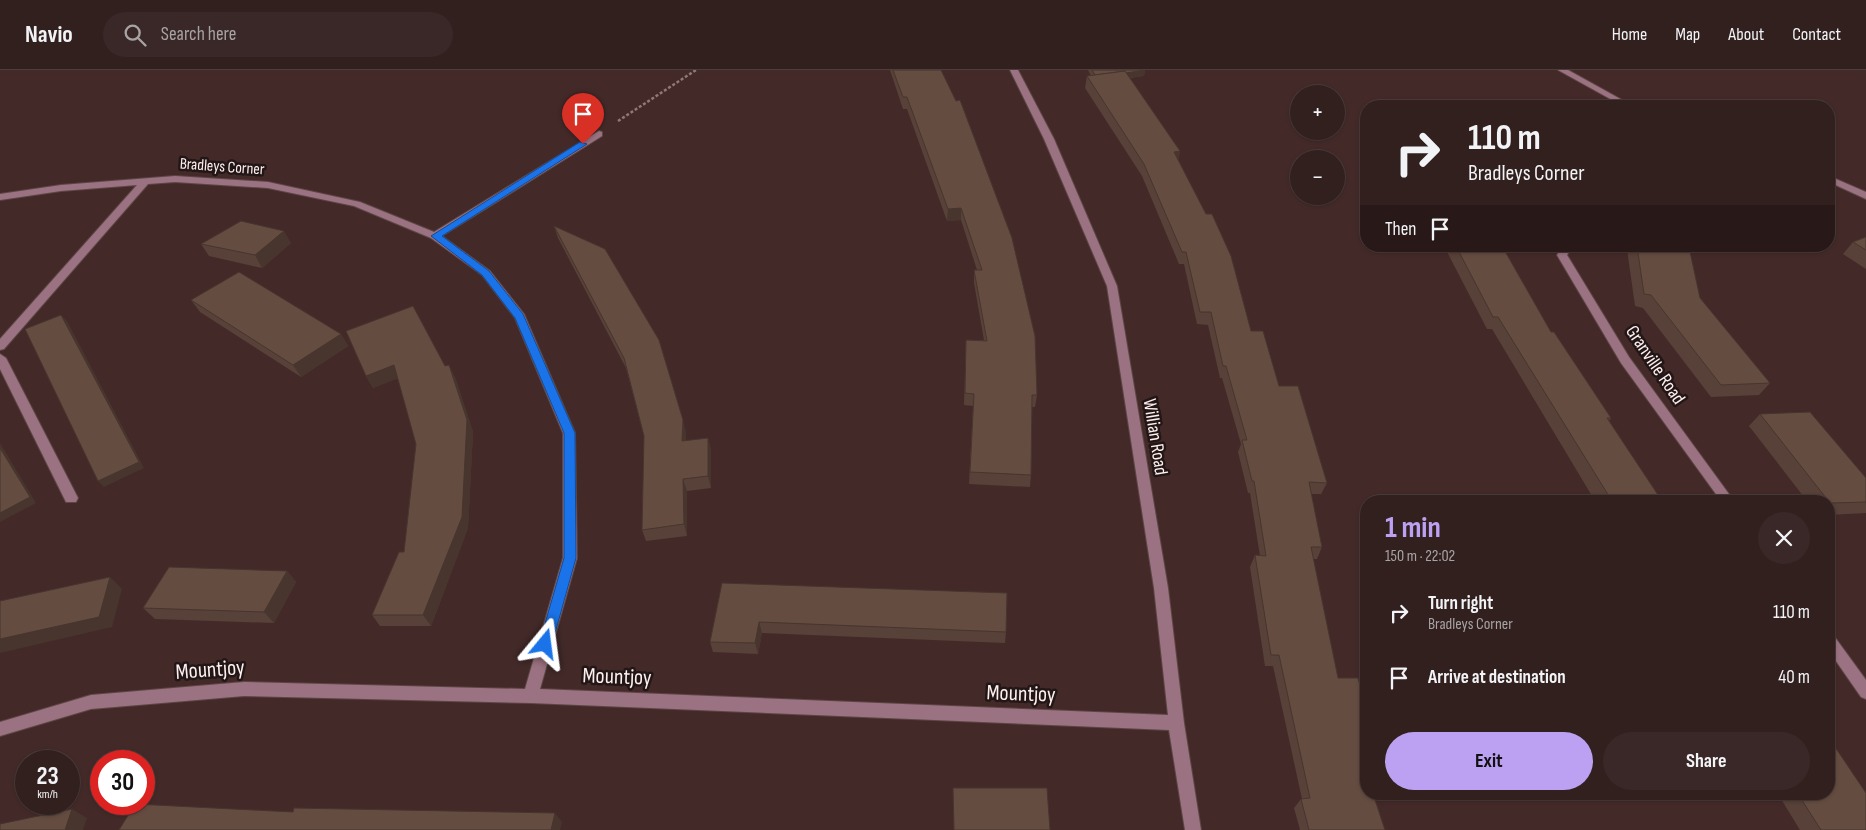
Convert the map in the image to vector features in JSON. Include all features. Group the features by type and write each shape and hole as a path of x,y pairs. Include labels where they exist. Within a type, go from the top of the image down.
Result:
{"street":[{"name":"Willian Road","path":"1014,70 1049,139 1112,286 1161,588 1176,723 1192,830"},
{"path":"1562,70 1618,100"},
{"path":"436,236 599,134"},
{"name":"Bradleys Corner","path":"0,197 60,188 175,180 268,185 357,204 436,236 486,273 520,317 569,433 570,558 531,696"},
{"path":"0,346 145,182"},
{"path":"1835,182 1866,196"},
{"name":"Granville Road","path":"1564,252 1562,255 1625,360 1724,495"},
{"path":"0,358 71,498"},
{"path":"1835,648 1866,692"},
{"name":"Mountjoy","path":"0,729 91,702 244,689 531,696 1176,723"}],"path":[{"path":"599,134 696,70"}],"building":[{"path":"893,70 941,70 956,101 960,100 1012,238 1035,336 1037,395 1032,395 1031,475 970,472 974,394 965,393 966,340 987,341 974,270 982,270 961,208 948,209 907,97 903,97"},
{"path":"1092,70 1145,70 1095,75"},
{"path":"1125,71 1180,151 1174,152 1206,214 1212,214 1231,256 1251,331 1263,331 1279,386 1298,386 1327,483 1309,482 1322,547 1311,547 1338,678 1358,678 1360,686 1360,800 1375,800 1385,830 1309,830 1301,799 1310,798 1279,655 1271,655 1255,555 1266,556 1254,481 1252,481 1242,440 1247,440 1226,366 1223,366 1211,312 1200,312 1186,252 1182,252 1144,164 1087,76"},
{"path":"241,221 284,231 255,255 201,244"},
{"path":"554,226 605,249 659,340 683,420 682,441 708,438 708,476 683,479 684,524 642,530 644,436 624,358"},
{"path":"1866,237 1866,250 1853,242"},
{"path":"1459,252 1505,252 1551,332 1554,332 1611,418 1607,418 1658,495 1608,495 1498,317 1493,317"},
{"path":"1638,252 1690,252 1700,298 1770,383 1721,385 1651,295 1644,294"},
{"path":"239,272 341,334 293,365 191,300"},
{"path":"413,306 445,366 449,365 467,420 462,517 423,615 372,615 399,552 404,552 416,444 394,365 366,376 346,331"},
{"path":"61,315 139,462 98,481 25,329"},
{"path":"1810,412 1866,478 1866,502 1835,503 1835,495 1824,495 1760,414"},
{"path":"0,448 30,497 0,513"},
{"path":"169,567 287,571 264,612 143,608"},
{"path":"110,577 99,617 0,639 0,601"},
{"path":"722,583 1007,593 1006,632 759,622 755,643 710,642"},
{"path":"1835,747 1866,793 1866,830 1821,830 1802,800 1835,800"},
{"path":"953,788 1047,788 1050,830 954,830"},
{"path":"155,805 293,812 294,808 555,813 551,830 119,830 128,815 155,815"},
{"path":"43,815 70,815 65,830 0,830 0,824"}],"route":[{"path":"545,644 570,558 569,433 520,317 486,273 436,236 583,144"}]}
